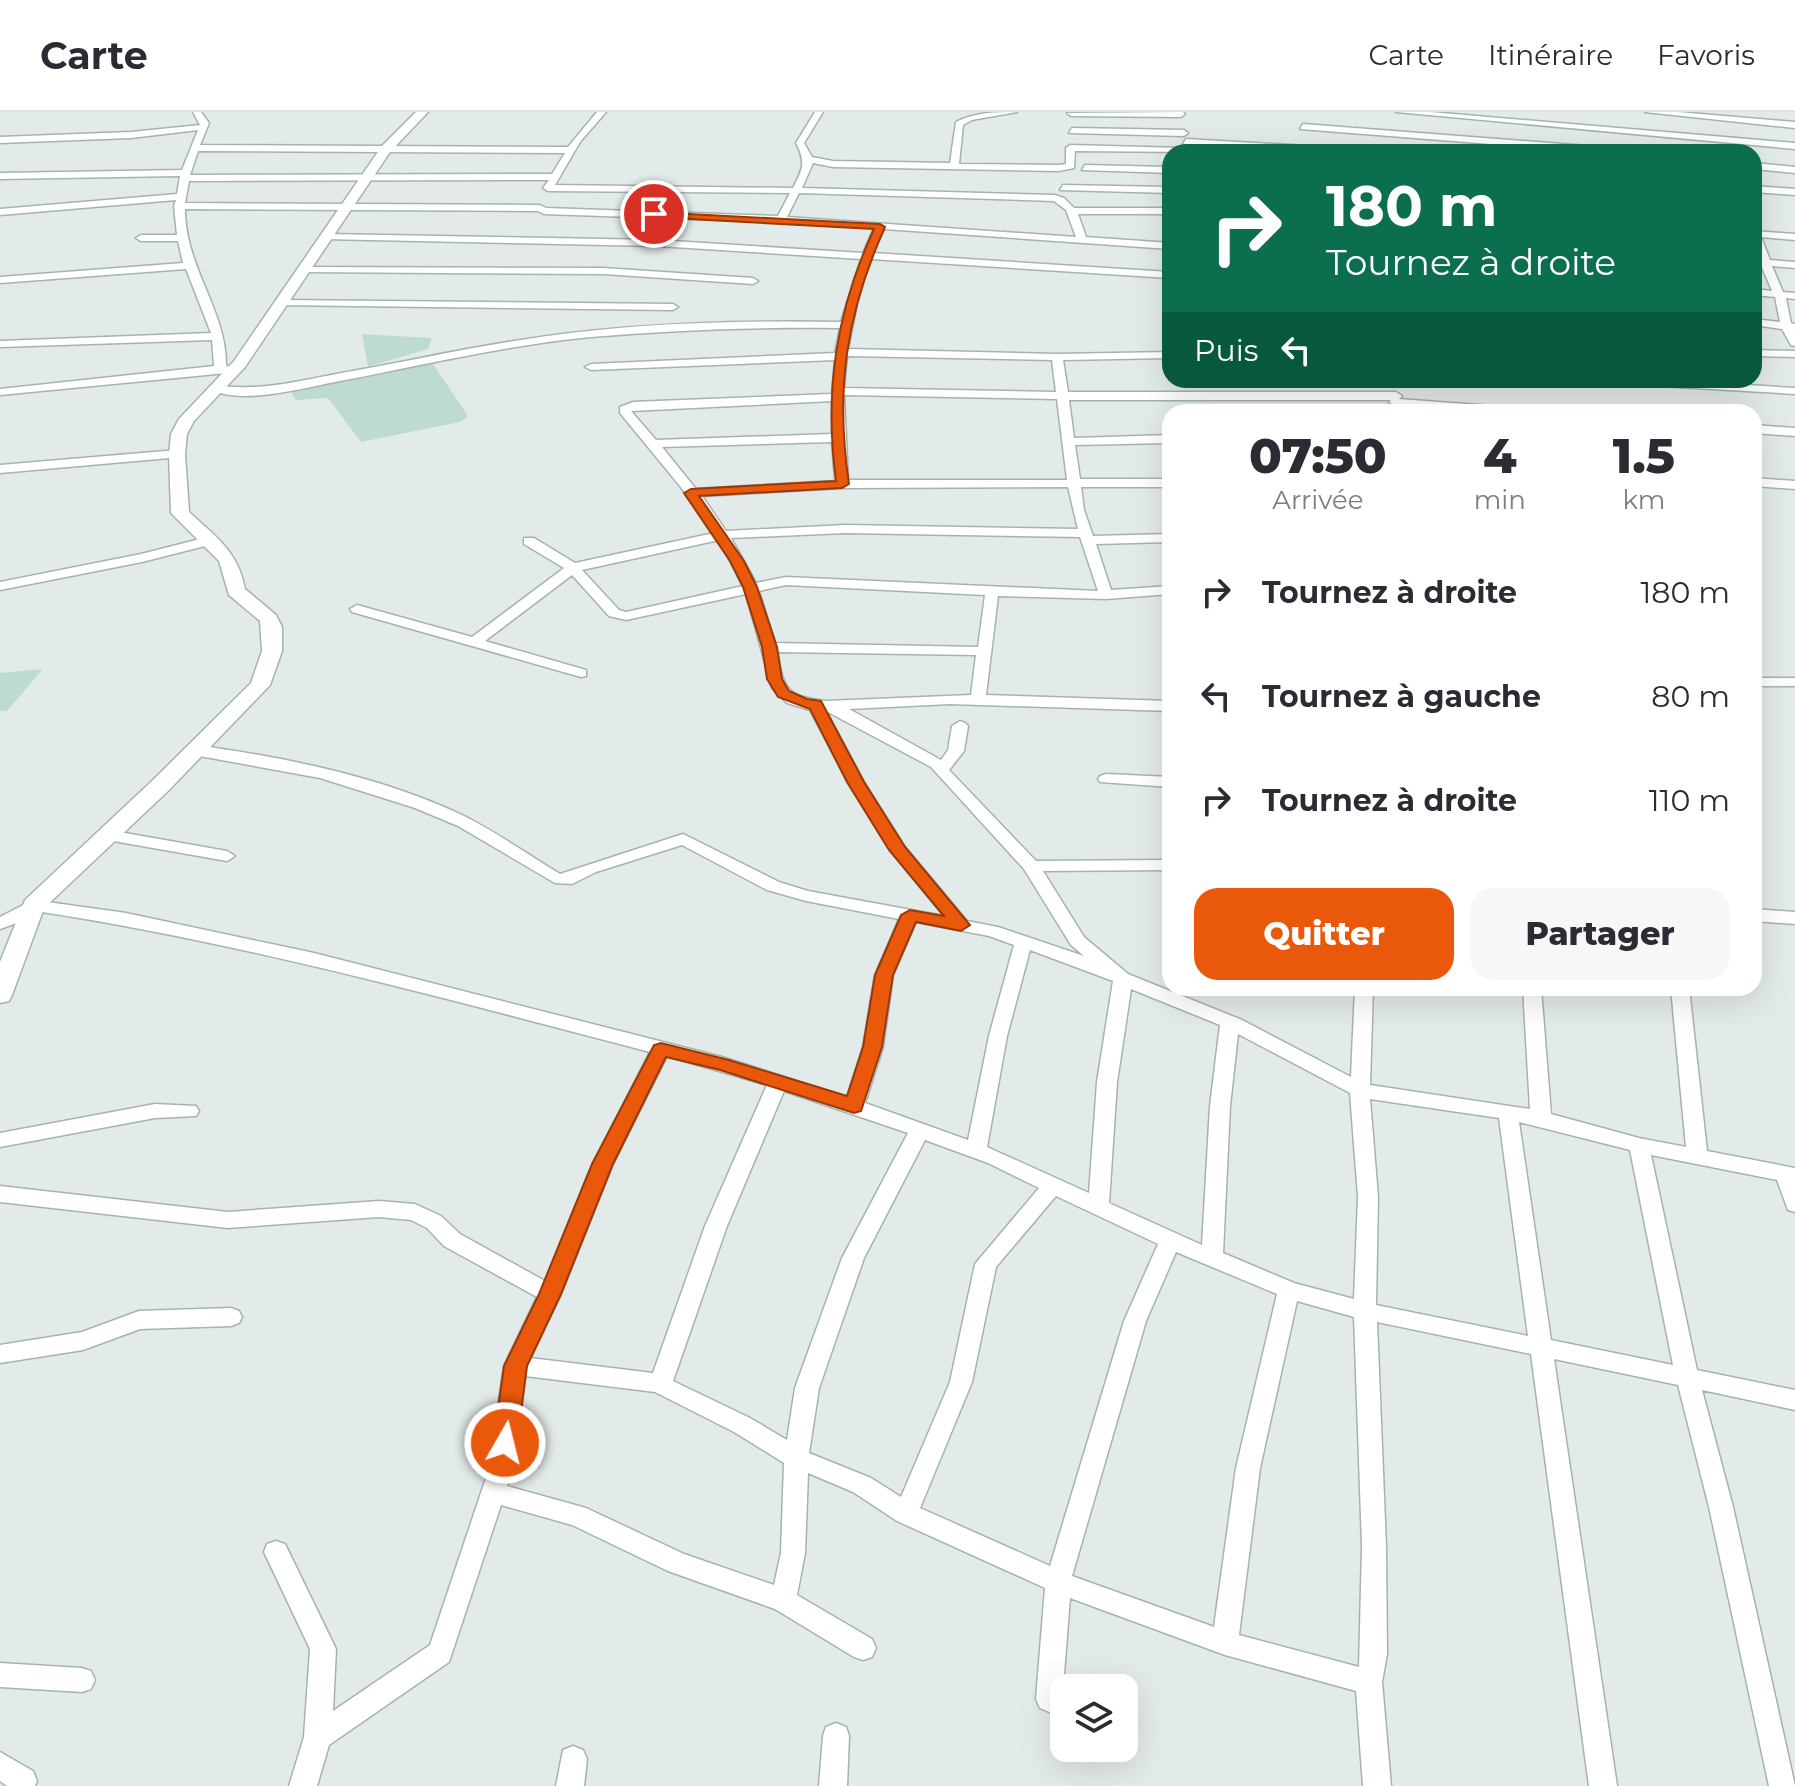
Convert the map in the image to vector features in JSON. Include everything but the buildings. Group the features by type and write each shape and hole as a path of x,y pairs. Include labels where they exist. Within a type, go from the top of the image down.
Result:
{"street":[{"path":"197,112 205,123 183,176 179,202 183,238 189,266 218,336 223,376 242,393 590,334 763,324 847,325"},
{"path":"0,923 19,916 33,905 260,685 272,651 269,619 236,591 232,567 180,513 179,434 187,419 223,376 249,352 386,149 422,112"},
{"path":"540,208 571,150 602,112"},
{"path":"781,219 798,191 809,159 800,143 802,134 815,123 819,112"},
{"path":"954,166 959,124 970,118 1013,112"},
{"path":"1074,148 1071,112 1181,113 1184,144"},
{"path":"1400,112 1795,146"},
{"path":"1411,144 1415,112"},
{"path":"1649,112 1795,125"},
{"path":"1772,112 1779,123"},
{"path":"1726,120 1735,144"},
{"path":"0,140 131,135 203,127"},
{"path":"1303,127 1536,144"},
{"path":"1072,131 1176,144"},
{"path":"809,159 833,164 1068,167 1071,166 1069,148 1162,146"},
{"path":"193,148 571,150"},
{"path":"1762,167 1795,170"},
{"path":"1085,168 1162,170"},
{"path":"0,176 554,177"},
{"path":"548,188 1055,198 1063,200 1071,211 1082,239"},
{"path":"1063,188 1162,190"},
{"path":"1762,190 1795,192"},
{"path":"0,212 179,202 345,208 540,208 551,211 781,219 1162,245"},
{"path":"1071,211 1162,211"},
{"path":"842,484 836,438 839,354 865,256 880,227"},
{"path":"1762,235 1795,237"},
{"path":"326,237 657,243 1162,275"},
{"path":"141,238 183,238"},
{"path":"1762,262 1795,265"},
{"path":"1762,265 1780,295 1795,343"},
{"path":"0,280 189,266"},
{"path":"303,270 603,271 753,281"},
{"path":"1762,293 1795,296"},
{"path":"282,303 673,307"},
{"path":"1762,323 1791,326"},
{"path":"0,344 218,336"},
{"path":"1762,353 1795,354"},
{"path":"591,367 839,354 1162,355"},
{"path":"1057,357 1073,485 1106,595"},
{"path":"0,392 223,376"},
{"path":"1744,388 1795,391"},
{"path":"1162,706 917,699 822,705 804,704 784,694 774,679 769,647 750,587 721,535 624,410 711,400 838,394 1396,404"},
{"path":"1762,430 1795,432"},
{"path":"652,444 836,438"},
{"path":"1067,442 1162,439"},
{"path":"0,469 177,454"},
{"path":"691,493 842,484 1162,483"},
{"path":"1762,483 1795,485"},
{"path":"473,643 573,568 721,535 845,529 1162,538"},
{"path":"0,586 142,558 208,541"},
{"path":"529,541 573,568 614,613 626,616 750,587 807,580 1106,595 1162,591"},
{"path":"978,700 992,591"},
{"path":"357,609 581,673"},
{"path":"769,647 984,651"},
{"path":"1762,682 1795,682"},
{"path":"822,705 937,764 1031,866 1077,941 1123,979"},
{"path":"822,705 856,782 898,850 961,925"},
{"path":"941,770 956,751 960,726"},
{"path":"194,750 247,758 358,785 448,815 498,840 555,878 566,880 590,868 683,839 773,886 806,896 992,931 1085,963 1162,995"},
{"path":"1106,779 1162,782"},
{"path":"108,835 227,856"},
{"path":"1031,866 1162,865"},
{"path":"0,995 33,905"},
{"path":"33,905 126,919 314,959 779,1081 976,1151 1212,1259 1289,1290 1365,1311 1795,1400"},
{"path":"854,1106 873,1047 884,975 910,915"},
{"path":"1762,916 1795,918"},
{"path":"976,1151 998,1036 1023,944"},
{"path":"1098,1206 1107,1082 1123,979"},
{"path":"1165,996 1230,1022 1360,1090 1541,1118 1639,1145 1790,1175 1795,1204"},
{"path":"1364,996 1360,1090 1368,1197 1365,1311 1374,1546 1374,1654 1369,1682 1377,1786"},
{"path":"1533,996 1541,1118"},
{"path":"1681,996 1697,1155"},
{"path":"1212,1259 1220,1106 1230,1022"},
{"path":"318,1737 440,1653 501,1469 515,1366 550,1294 603,1164 661,1049"},
{"path":"661,1383 716,1226 779,1081"},
{"path":"0,1140 141,1113 189,1111"},
{"path":"1508,1114 1603,1786"},
{"path":"783,1600 793,1553 796,1458 807,1388 853,1258 920,1129"},
{"path":"1639,1145 1687,1377 1721,1507 1783,1786"},
{"path":"906,1513 961,1382 986,1264 1053,1185"},
{"path":"0,1194 228,1220 379,1209 415,1212 434,1222 452,1240 550,1294"},
{"path":"1049,1699 1058,1582 1135,1321 1170,1240"},
{"path":"1225,1643 1248,1468 1289,1290"},
{"path":"0,1354 83,1341 139,1320 231,1317"},
{"path":"515,1366 661,1383 667,1389 742,1425 796,1458 862,1485 906,1513 1058,1582 1225,1643 1369,1682"},
{"path":"494,1493 577,1516 677,1563 783,1600 863,1648"},
{"path":"276,1552 323,1649 318,1737 303,1786"},
{"path":"0,1675 82,1680"},
{"path":"833,1786 836,1736"},
{"path":"0,1765 23,1781"}],"green space":[{"path":"362,334 432,338 428,349 368,367"},
{"path":"431,361 468,416 460,422 361,442 328,398 296,400 288,388"},
{"path":"43,669 7,711 0,711 0,673"}],"route":[{"path":"505,1443 515,1366 550,1294 603,1164 661,1049 722,1064 854,1106 873,1047 884,975 910,915 961,925 898,850 856,782 815,704 804,704 784,694 774,679 769,647 750,587 721,535 691,493 842,484 836,438 839,356 854,290 865,256 880,227 654,214"}]}
